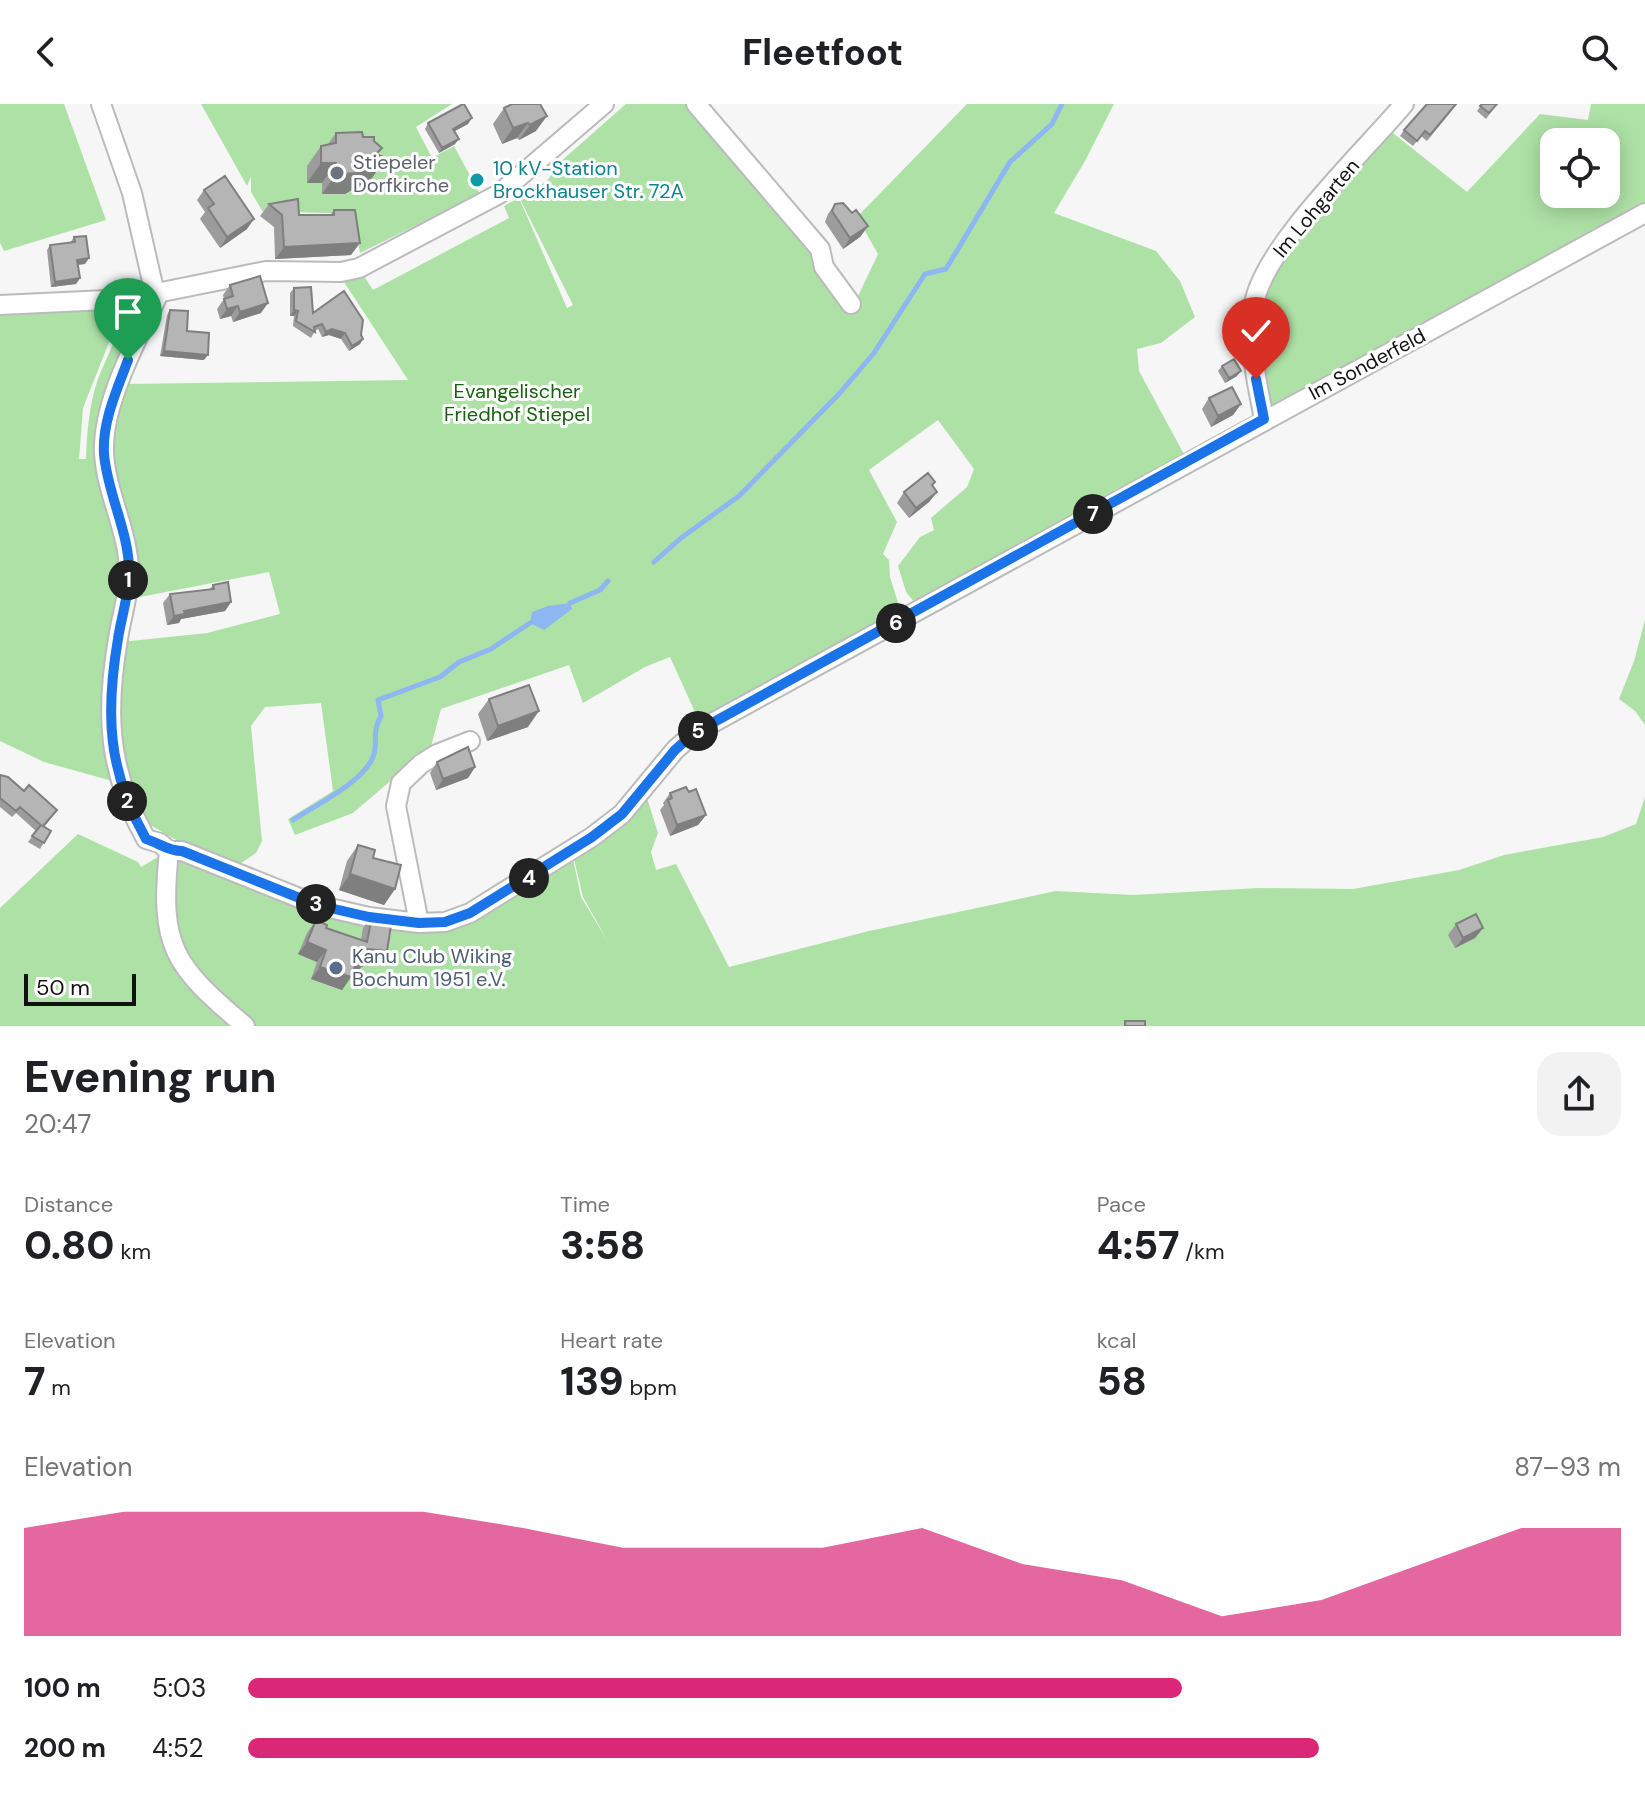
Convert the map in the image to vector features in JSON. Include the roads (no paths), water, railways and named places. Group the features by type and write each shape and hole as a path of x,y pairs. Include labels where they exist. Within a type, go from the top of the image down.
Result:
{"street":[{"path":"101,104 132,193 157,293 128,360 106,430 104,455 129,573 110,686 110,730 116,770 128,804 146,839 160,843 169,851 165,890 168,934 180,960 208,995 245,1026"},
{"path":"0,305 122,299 266,271 341,272 359,268 499,194 604,104"},
{"path":"696,104 820,249 824,267 851,304"},
{"name":"Im Lohgarten","path":"1264,419 1252,334 1254,302 1265,270 1319,201 1404,104"},
{"name":"Im Sonderfeld","path":"169,851 182,851 317,905 369,917 419,923 445,922 470,913 592,837 622,814 675,750 694,733 1645,213"},
{"path":"419,923 396,806 401,783 437,754 470,741"}],"water":[{"path":"570,603 572,609 544,630 530,623 532,612"}],"waterway":[{"path":"654,562 739,496 839,394 874,353 925,274 946,269 1010,162 1052,124 1062,104"},
{"path":"570,603 600,590 608,581"},
{"path":"293,820 337,793 366,768 374,753 376,728 381,716 378,700 440,677 459,662 491,649 530,623"}],"place":[{"name":"Stiepeler Dorfkirche","path":"337,173"},
{"name":"10 kV-Station Brockhauser Str. 72A","path":"477,180"},
{"name":"Kanu Club Wiking Bochum 1951 e.V.","path":"336,968"}],"park label":[{"name":"Evangelischer Friedhof Stiepel","path":"517,402"}]}
